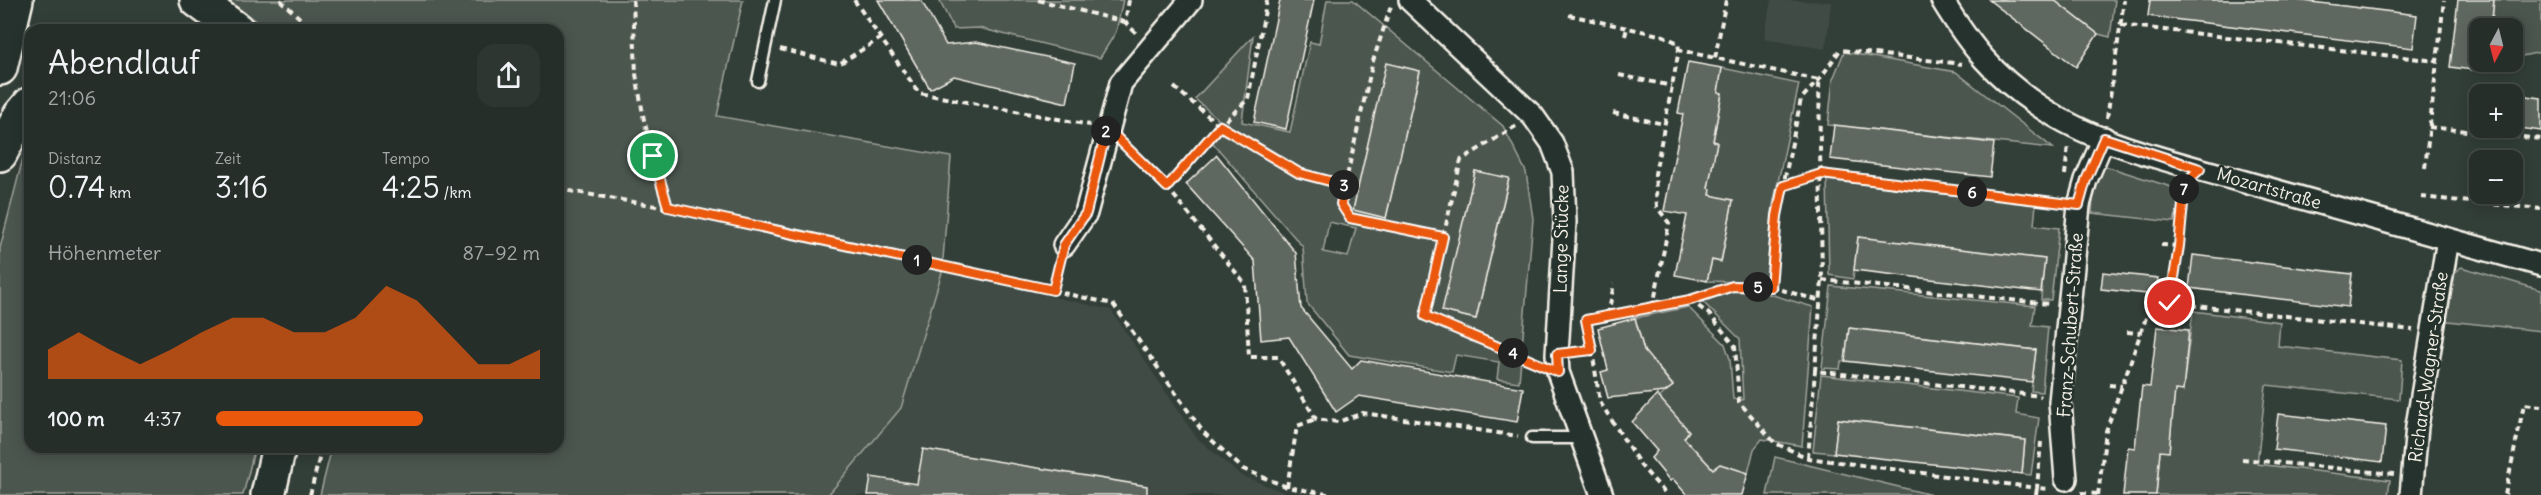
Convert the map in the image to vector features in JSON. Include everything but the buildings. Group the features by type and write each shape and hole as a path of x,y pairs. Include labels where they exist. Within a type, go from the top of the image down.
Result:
{"highway":[{"path":"0,68 16,0"},
{"path":"197,0 229,24"},
{"path":"0,154 24,111"},
{"path":"267,495 278,453"}],"street":[{"path":"1064,245 1086,213 1107,128 1121,83 1191,0"},
{"name":"Lange Stücke","path":"1410,0 1533,116 1552,143 1563,172 1565,222 1557,363 1602,495"},
{"name":"Mozartstraße","path":"1942,0 1965,37 1990,68 2039,107 2071,125 2200,169 2541,265"},
{"name":"Franz-Schubert-Straße","path":"2066,479 2060,402 2079,205 2086,180 2104,138"},
{"name":"Richard-Wagner-Straße","path":"2411,495 2417,426 2448,239"}],"lane":[{"path":"758,81 776,0"},
{"path":"1532,438 1582,438"}],"path":[{"path":"280,0 306,24"},
{"path":"633,0 636,74 644,120 668,207"},
{"path":"854,0 919,93 1107,128 1167,187 1245,284 1249,357 1278,357 1316,419"},
{"path":"1038,0 1125,22 1150,46"},
{"path":"1125,22 1129,0"},
{"path":"1167,187 1220,126 1248,99 1266,0"},
{"path":"1393,0 1374,61 1341,204 1350,218 1443,237"},
{"path":"1715,58 1726,0"},
{"path":"2104,138 2124,0"},
{"path":"2425,168 2444,0"},
{"path":"1569,15 1671,39 1678,43 1679,50 1655,174 1658,207 1670,223 1653,307"},
{"path":"2121,25 2437,60"},
{"path":"1625,36 1627,28"},
{"path":"766,46 839,64 881,38"},
{"path":"1679,50 1819,80"},
{"path":"1771,287 1777,216 1801,99 1819,80 1840,50 1990,68"},
{"path":"1619,75 1672,86"},
{"path":"1808,458 1822,280 1819,80"},
{"path":"1174,87 1220,126 1299,173 1345,185"},
{"path":"1613,113 1664,124"},
{"path":"1533,116 1461,160 1425,316 1557,363 1592,350"},
{"path":"2064,177 2071,125"},
{"path":"2429,127 2541,138"},
{"path":"2170,303 2179,246 2185,183 2200,169"},
{"path":"1783,186 1821,174 2063,203 2063,194"},
{"path":"564,190 668,207 1113,304 1203,432 1243,469 1287,487 1332,495"},
{"path":"2421,197 2541,209"},
{"path":"2161,244 2179,246"},
{"path":"1053,290 1064,245"},
{"path":"1822,280 2056,305"},
{"path":"1608,315 1614,284"},
{"path":"1667,495 1641,466 1600,402 1586,320 1690,300 1733,286 1771,287 1821,301"},
{"path":"1690,300 1709,314 1735,345 1739,402 1775,443 1808,458 2037,488"},
{"path":"2098,495 2106,431 2152,302 2412,330 2430,339"},
{"path":"2127,332 2140,333"},
{"path":"1815,371 2044,397"},
{"path":"2109,385 2122,386"},
{"path":"2505,495 2524,404 2541,406"},
{"path":"1287,487 1297,426 1316,419 1338,422 1363,413 1532,438"},
{"path":"2036,495 2042,431"},
{"path":"310,495 320,453"},
{"path":"2242,459 2397,475"}],"shaded area":[{"path":"227,0 743,0 717,116 951,157 942,272 901,408 828,495 320,495 330,453 564,453 564,24 260,24"},
{"path":"939,0 1123,0 1116,32 1100,58 979,28 954,29"},
{"path":"1327,0 1353,0 1503,126 1526,172 1533,219 1519,382 1497,379 1499,362 1456,355 1452,372 1349,355 1307,303 1303,247 1212,142 1225,125 1195,99 1253,36 1242,122 1290,132 1310,42 1319,44","holes":["1387,63 1420,71 1386,218 1353,210","1475,171 1509,179 1476,319 1443,311","1329,222 1356,228 1348,257 1323,252"]},
{"path":"1771,0 1831,2 1826,49 1764,39"},
{"path":"2054,0 2115,0 2110,37 2098,34"},
{"path":"2494,0 2541,0 2541,52 2523,56 2523,18 2492,18"},
{"path":"1844,52 1956,72 2053,148 1828,125 1833,79"},
{"path":"1722,68 1799,84 1773,205 1766,283 1707,281 1712,260 1721,262 1733,200 1710,195 1708,188 1717,142 1713,141 1722,93 1718,92"},
{"path":"24,154 24,453 254,453 243,495 0,495 0,248"},
{"path":"2105,166 2184,191 2174,222 2092,213 2094,186"},
{"path":"1827,179 2036,204 2034,225 2059,228 2051,300 2041,300 2044,259 1858,237 1853,279 1829,275"},
{"path":"2461,267 2541,290 2541,331 2448,321 2442,315 2449,279"},
{"path":"942,272 1111,310 1196,437 1240,475 1291,495 828,495 901,408"},
{"path":"1831,286 2035,306 2032,325 2048,327 2042,392 2031,391 2036,350 1849,328 1845,361 1841,362 1840,369 1822,368"},
{"path":"1734,290 1766,293 1813,307 1802,446 1762,439 1754,449 1748,473 1720,464 1713,469 1684,438 1689,431 1659,398 1673,385 1653,361 1648,365 1635,318 1688,307 1725,344 1730,359 1733,399 1743,400 1740,339 1702,301"},
{"path":"2193,311 2280,322 2278,346 2402,360 2399,399 2266,385 2257,464 2390,480 2388,495 2156,495 2160,451 2169,451 2175,390 2183,390"},
{"path":"1821,375 2018,398 2016,414 2039,418 2031,475 2022,474 2025,440 1838,419 1834,453 1813,451"},
{"path":"1775,457 1932,495 1767,495"}],"route":[{"path":"653,156 668,207 1053,290 1064,245 1086,213 1107,128 1167,187 1220,126 1299,173 1345,185 1341,204 1350,218 1443,237 1425,316 1558,372 1557,354 1592,350 1586,320 1690,300 1733,286 1771,287 1777,216 1783,186 1821,174 2079,205 2086,180 2104,138 2200,169 2185,183 2179,246 2170,303"}]}
